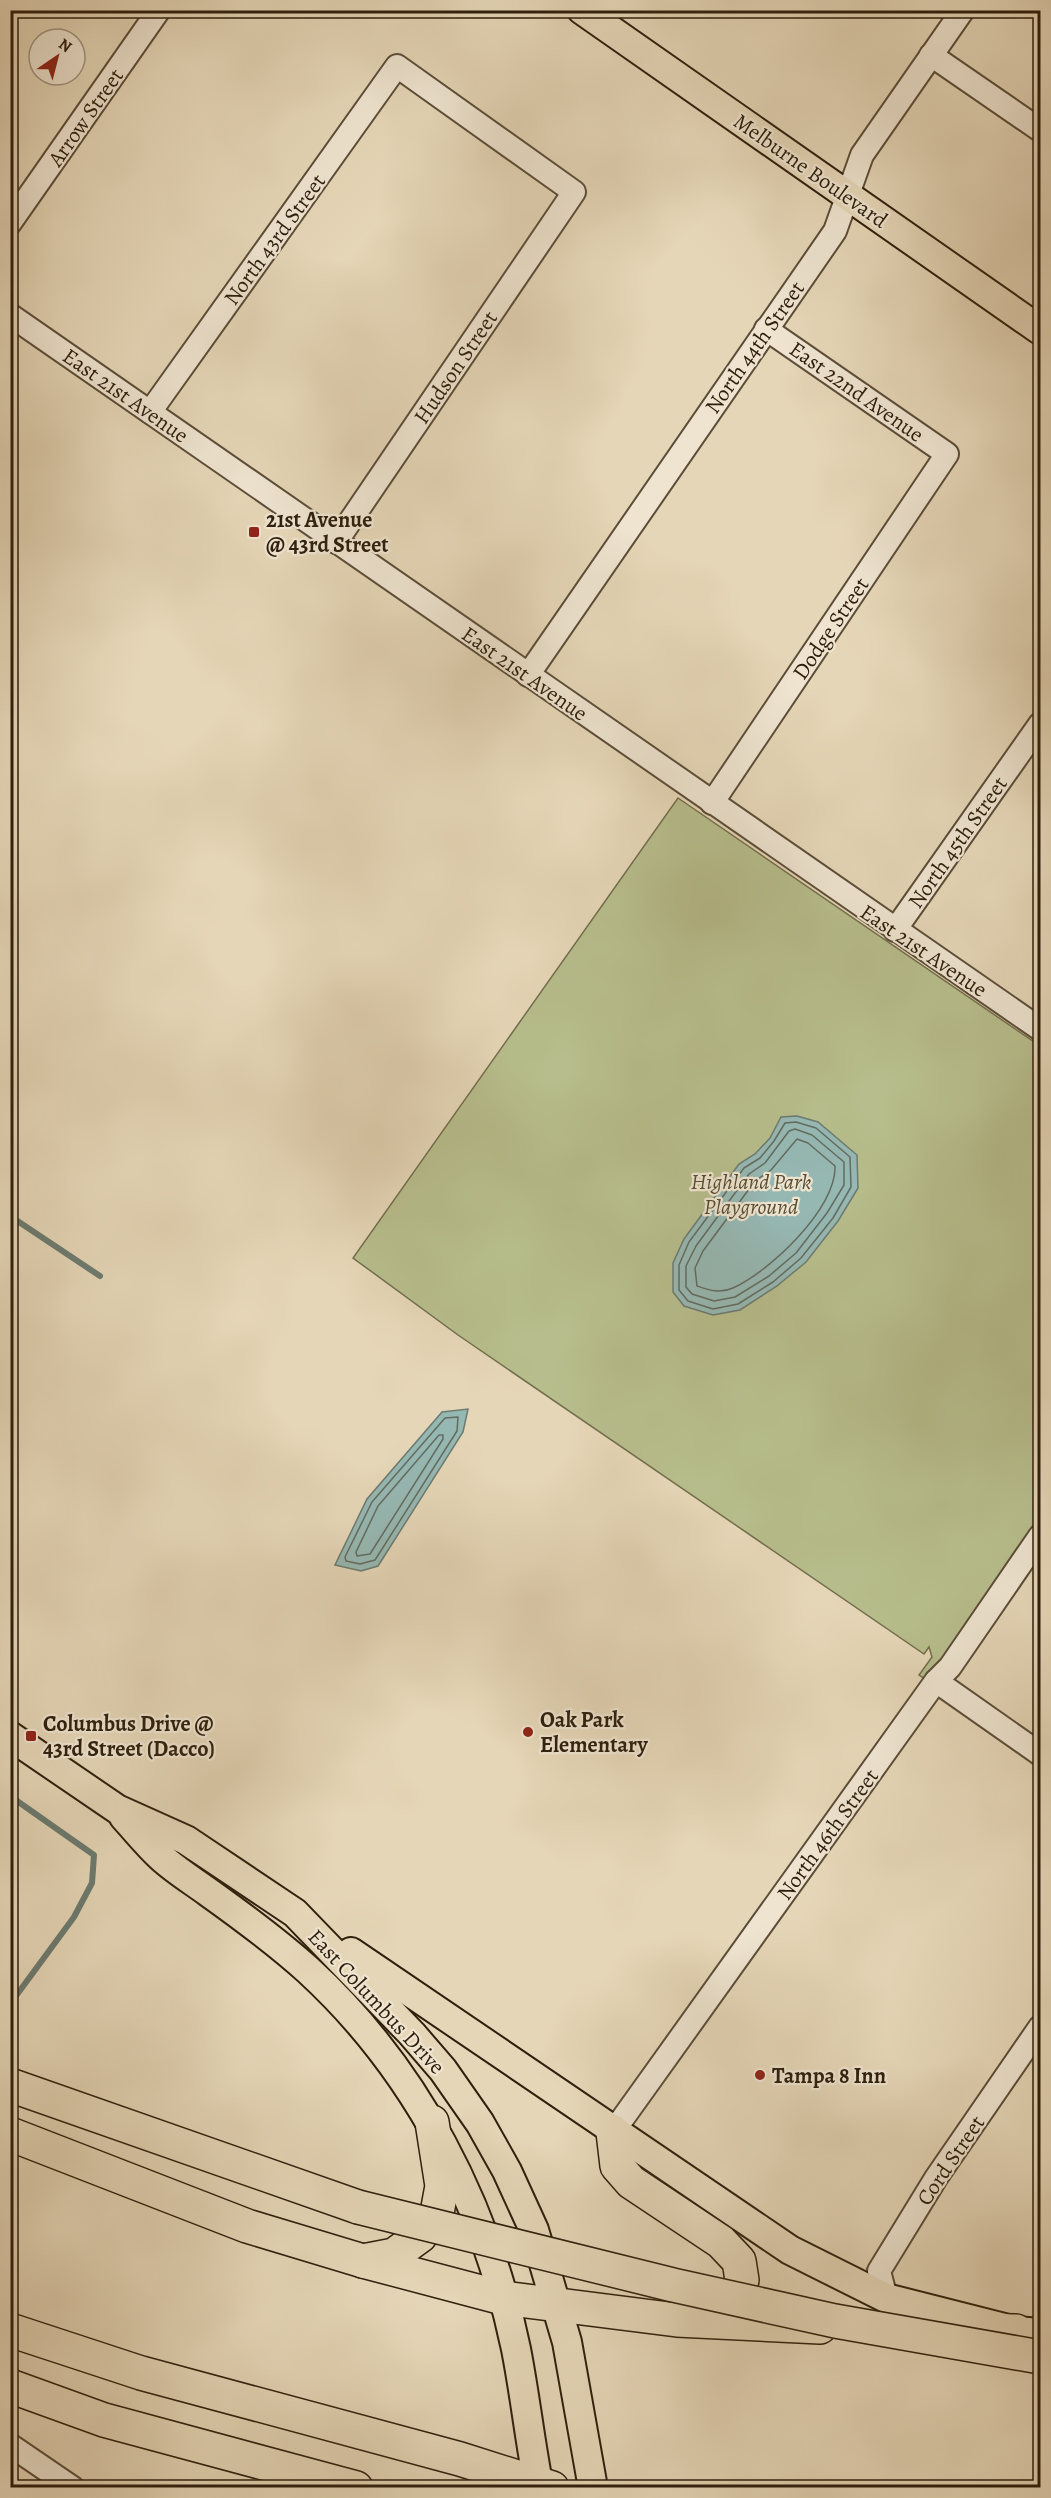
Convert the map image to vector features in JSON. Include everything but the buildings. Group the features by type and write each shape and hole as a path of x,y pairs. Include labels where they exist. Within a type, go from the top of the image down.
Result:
{"highway":[{"path":"10,2085 358,2207 673,2285 835,2321 1041,2357"},
{"path":"363,2261 394,2255 420,2236 437,2212 442,2186 432,2122"},
{"path":"613,2132 617,2166 631,2182 722,2242 739,2261 742,2280 733,2301 709,2315 677,2320"},
{"path":"10,2134 248,2226 363,2261 503,2298 677,2320 870,2329 1028,2332"},
{"path":"10,2330 141,2373 460,2459 543,2486"},
{"path":"10,2386 104,2420 356,2487"},
{"path":"460,2459 503,2487"}],"main road":[{"name":"Melburne Boulevard","path":"582,10 1041,330"},
{"name":"East Columbus Drive","path":"10,1736 117,1809 186,1840 294,1913 412,2034 443,2070 480,2123 507,2171 534,2230 567,2342 593,2487"},
{"name":"East Columbus Drive","path":"117,1809 162,1858 264,1932 309,1971 388,2057 432,2122 468,2196 487,2243 515,2347 543,2486"},
{"path":"294,1913 613,2132 790,2250 886,2298 1028,2332"}],"street":[{"name":"Arrow Street","path":"10,223 159,10"},
{"name":"North 44th Street","path":"528,675 835,231 862,155 963,10"},
{"path":"931,56 1041,130"},
{"name":"North 43rd Street","path":"150,412 398,66 574,192"},
{"name":"Hudson Street","path":"336,542 574,192"},
{"name":"East 21st Avenue","path":"10,315 1041,1029"},
{"name":"East 22nd Avenue","path":"766,329 947,454"},
{"name":"Dodge Street","path":"712,803 947,454"},
{"name":"North 45th Street","path":"895,930 1041,724"},
{"name":"North 46th Street","path":"613,2132 936,1681 950,1667 1041,1536"},
{"path":"936,1681 1041,1754"},
{"name":"Cord Street","path":"886,2298 879,2271 936,2178 1041,2027"},
{"path":"10,2445 73,2487"}],"green space":[{"name":"Highland Park Playground","path":"678,798 1040,1046 1040,1519 943,1661 934,1667 925,1679 919,1675 932,1657 929,1647 924,1654 458,1335 353,1258"}],"water":[{"path":"797,1116 818,1122 857,1155 858,1188 838,1221 806,1262 777,1286 740,1310 713,1315 684,1306 673,1292 673,1263 684,1239 739,1164 755,1154 770,1138 781,1117"},
{"path":"468,1409 463,1432 378,1566 361,1571 335,1565 367,1499 442,1412"}],"waterway":[{"path":"10,1216 100,1276"},
{"path":"10,1796 94,1855 92,1883 74,1917 10,2004"}],"place":[{"name":"21st Avenue @ 43rd Street","path":"254,532"},
{"name":"Oak Park Elementary","path":"528,1732"},
{"name":"Columbus Drive @ 43rd Street (Dacco)","path":"31,1736"},
{"name":"Tampa 8 Inn","path":"760,2075"}]}
